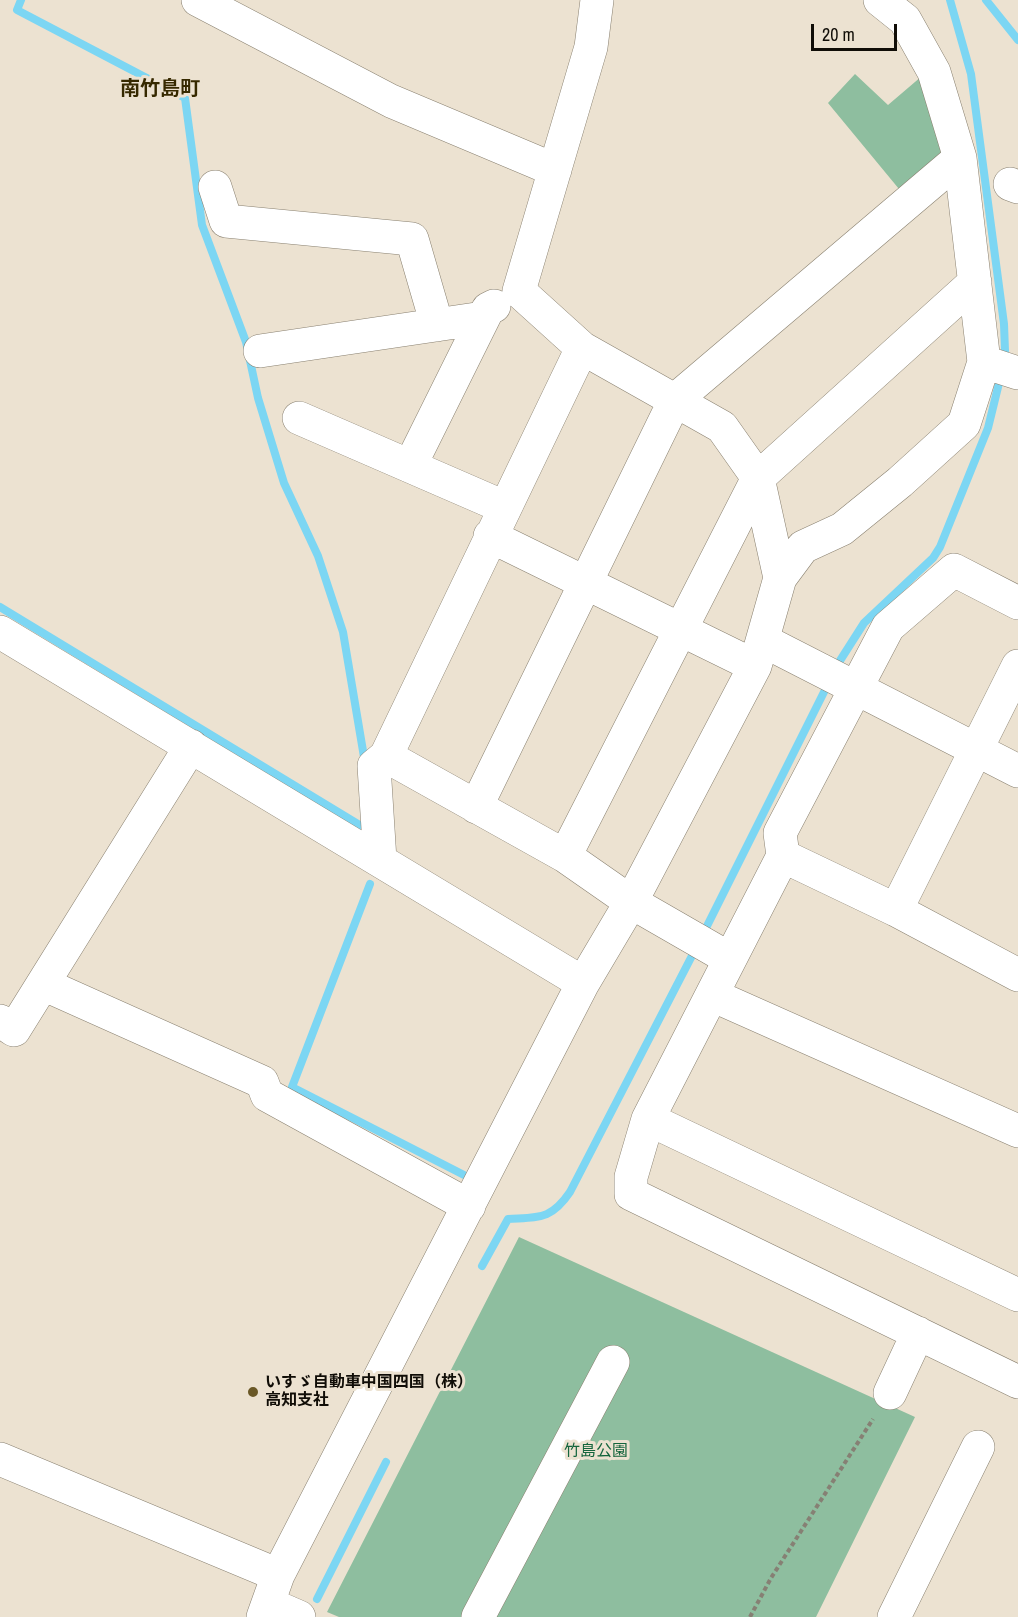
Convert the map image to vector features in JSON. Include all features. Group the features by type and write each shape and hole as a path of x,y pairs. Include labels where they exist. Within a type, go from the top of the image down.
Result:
{"street":[{"path":"198,0 391,101 555,170"},
{"path":"410,466 488,309 519,291 591,47 597,0"},
{"path":"270,1599 583,982 632,902 759,653 780,578 803,547 842,529 900,482 964,423 984,362 960,158 934,72 905,20 880,0"},
{"path":"477,807 675,400 960,158"},
{"path":"215,187 226,221 412,239 437,325"},
{"path":"565,856 758,478 975,282"},
{"path":"519,291 582,348 722,427 758,478 780,578"},
{"path":"260,351 483,318"},
{"path":"380,861 374,766 386,756 582,348"},
{"path":"984,362 1018,373"},
{"path":"299,418 504,507"},
{"path":"490,536 681,629 759,653 808,664 853,689 1018,771"},
{"path":"1018,603 954,570 888,627 853,689 780,833 783,856 724,954 712,994 648,1119 631,1177 631,1194 1018,1382"},
{"path":"0,632 583,982"},
{"path":"896,910 1018,666"},
{"path":"0,1021 14,1030 191,747"},
{"path":"386,756 565,856 632,902 724,954"},
{"path":"783,856 896,910 1018,975"},
{"path":"43,984 262,1082 267,1095 469,1206"},
{"path":"712,994 1018,1131"},
{"path":"648,1119 1018,1295"},
{"path":"890,1393 918,1333"},
{"path":"478,1617 613,1362"},
{"path":"894,1617 978,1447"},
{"path":"0,1459 270,1599 299,1617"}],"path":[{"path":"750,1617 771,1578 890,1393"}],"green space":[{"path":"855,74 888,105 922,76 947,150 899,189 828,103"},
{"name":"竹島公園","path":"519,1237 915,1417 816,1617 339,1617 327,1612"}],"waterway":[{"path":"21,0 17,10 185,98 202,225 246,342 258,398 284,483 318,556 343,632 365,763"},
{"path":"950,0 971,74 1004,324 1005,351"},
{"path":"986,0 1018,40"},
{"path":"834,670 864,623 933,558 940,547 988,428 1000,379"},
{"path":"0,607 371,832"},
{"path":"702,936 829,682"},
{"path":"370,884 292,1087 464,1175"},
{"path":"482,1266 508,1219 544,1215 557,1208 570,1192 696,948"},
{"path":"317,1599 386,1462"}],"place":[{"name":"いすゞ自動車中国四国（株） 高知支社","path":"253,1392"}],"district":[{"name":"南竹島町","path":"160,90"}]}
